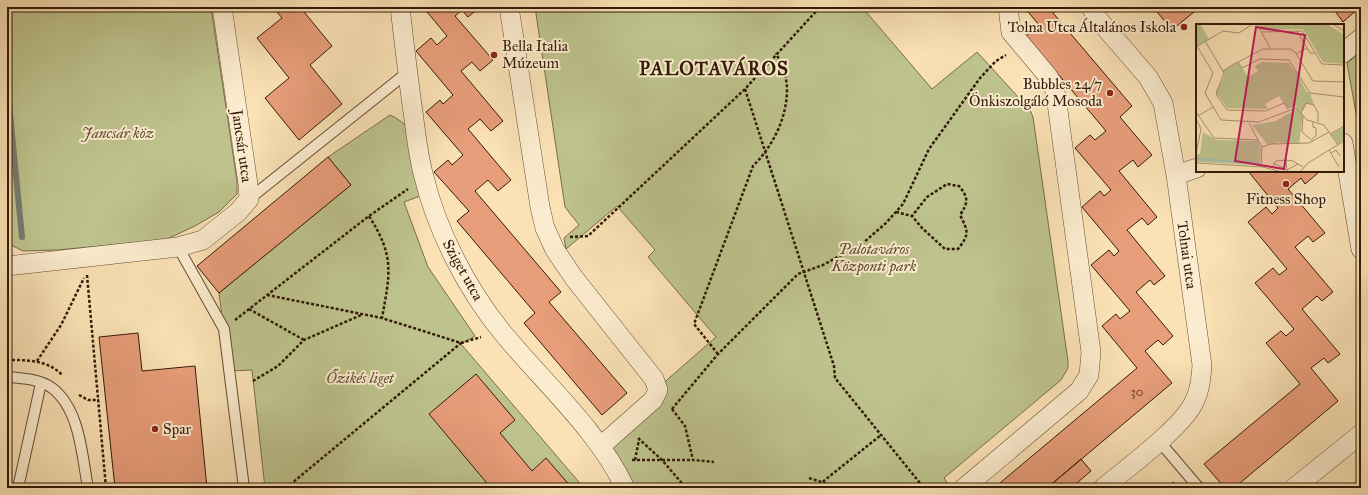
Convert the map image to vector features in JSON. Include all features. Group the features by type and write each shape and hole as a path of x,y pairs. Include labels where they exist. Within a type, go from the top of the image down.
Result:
{"street":[{"name":"Jancsár utca","path":"9,266 178,247 203,240 238,212 249,199 222,7"},
{"name":"Sziget utca","path":"400,7 424,178 440,227 456,262 501,331 606,454 625,488"},
{"path":"509,7 540,207 545,228 555,250 574,278 654,379 658,390 653,400 606,454"},
{"path":"964,488 1079,391 1089,375 1091,352 1056,96 1053,84 1047,75 1017,39 1008,7"},
{"name":"Tolnai utca","path":"1091,7 1097,18 1148,76 1158,93 1166,115 1176,175 1202,365 1200,386 1193,405 1180,422 1103,488"},
{"path":"1344,52 1361,38"},
{"path":"1344,149 1361,249"},
{"path":"1176,175 1196,168"},
{"path":"1294,488 1361,434"}],"lane":[{"path":"249,199 408,72"},
{"path":"178,247 224,329 244,488"},
{"path":"7,377 41,383 52,388 68,406 78,437 88,488"},
{"path":"18,488 41,383"},
{"path":"1159,441 1199,488"}],"path":[{"path":"555,250 564,238 588,236 745,89 816,8 820,7"},
{"path":"666,414 672,409 718,354 798,274 823,265 863,243 896,212 903,204 929,149 980,78 1017,39"},
{"path":"718,354 694,324 753,166 766,152 785,114 787,88 783,68 776,53"},
{"path":"745,89 805,272 834,366 835,378 924,488"},
{"path":"224,329 369,216 424,178"},
{"path":"896,212 912,216 922,228 945,249 958,248 966,238 967,228 960,215 966,205 966,194 959,186 947,184 927,197 912,216"},
{"path":"369,216 377,228 388,255 389,283 382,318"},
{"path":"37,361 61,325 87,272 106,488"},
{"path":"267,295 382,318 461,343"},
{"path":"249,309 304,340"},
{"path":"253,381 278,366 304,340 362,315"},
{"path":"286,488 461,343 501,331"},
{"path":"672,409 685,426 693,460"},
{"path":"644,434 639,439 659,458 686,488"},
{"path":"815,488 881,435"},
{"path":"606,454 714,462"},
{"path":"809,478 840,488"}],"green space":[{"name":"Jancsár köz","path":"7,7 211,7 237,181 237,194 219,212 195,226 165,240 57,250 23,251 7,243"},
{"name":"Palotaváros Központi park","path":"535,7 862,7 932,89 977,52 1030,110 1033,117 1068,361 1068,368 1061,380 944,478 951,488 625,488 601,446 668,379 716,337 648,257 655,250 617,206 566,249 564,238 579,225 565,207"},
{"path":"1361,52 1361,141 1347,63"},
{"name":"Őzikés liget","path":"390,115 401,121 409,129 414,138 420,159 423,195 404,202 428,267 475,336 461,344 584,488 265,488 252,370 229,371 219,293 351,185 328,157"}],"building":[{"path":"273,7 300,7 332,46 310,65 342,104 299,140 265,98 289,78 257,38 282,18"},
{"path":"423,7 480,7 468,17 462,10 455,16 493,60 480,71 472,62 461,71 503,121 491,131 480,119 468,129 511,180 498,191 488,180 475,191 561,292 549,302 627,393 602,415 524,323 535,313 457,221 469,211 434,172 448,160 452,165 463,155 426,112 440,100 443,104 453,95 416,51 431,38 437,45 447,36"},
{"path":"1024,7 1060,7 1053,13 1132,106 1120,117 1152,155 1138,167 1133,160 1119,171 1157,217 1148,225 1142,218 1127,230 1165,276 1154,285 1150,280 1136,292 1173,336 1163,345 1158,340 1145,351 1172,383 1047,488 994,488 1137,368 1102,326 1116,314 1120,319 1130,311 1091,265 1109,250 1114,256 1119,251 1082,207 1100,191 1104,196 1111,190 1075,148 1090,135 1095,140 1106,131 1026,36 1039,25"},
{"path":"1153,7 1200,7 1172,30"},
{"path":"1332,7 1360,7 1343,22"},
{"path":"328,157 351,185 219,293 197,266"},
{"path":"1249,172 1318,172 1305,184 1301,178 1288,189 1325,233 1313,242 1308,236 1295,247 1333,292 1322,301 1317,296 1302,309 1340,354 1328,363 1324,358 1311,368 1338,401 1234,488 1225,488 1204,464 1300,384 1266,343 1281,331 1286,336 1294,329 1255,283 1273,268 1279,275 1287,269 1248,222 1266,207 1272,214 1278,208"},
{"name":"Spar","path":"138,333 142,371 195,366 207,488 115,488 99,337"},
{"path":"476,374 515,420 500,433 532,471 546,458 572,488 491,488 429,414"},
{"path":"1081,459 1091,471 1071,488 1047,488"}],"waterway":[{"path":"7,83 22,237"}],"place":[{"name":"Tolna Utca Általános Iskola","path":"1184,27"},
{"name":"Bella Italia Múzeum","path":"494,55"},
{"name":"Bubbles 24/7 Önkiszolgáló Mosoda","path":"1110,93"},
{"name":"Fitness Shop","path":"1286,184"},
{"name":"Spar","path":"155,429"}],"district":[{"name":"PALOTAVÁROS","path":"714,68"}]}
